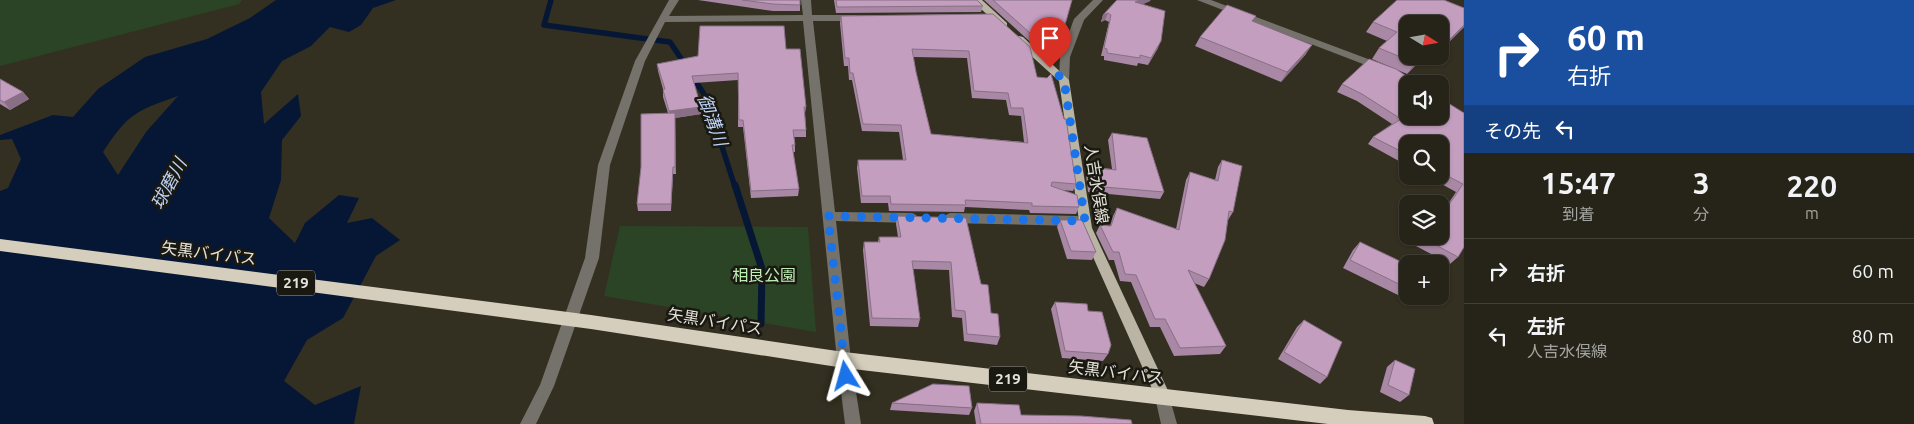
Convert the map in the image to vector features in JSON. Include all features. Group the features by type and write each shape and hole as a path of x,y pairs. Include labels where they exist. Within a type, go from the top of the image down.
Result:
{"highway":[{"name":"矢黒バイパス","path":"0,245 591,322 844,360 1163,396 1351,421 1425,424"}],"main road":[{"path":"976,0 1064,80"},
{"name":"人吉水俣線","path":"1064,80 1086,228 1163,396"}],"street":[{"path":"528,424 547,386 592,258 604,165 640,61 674,0"},
{"path":"806,0 828,216 853,424"},
{"path":"1064,80 1065,57 1080,19 1098,0"},
{"path":"1202,0 1386,70"},
{"path":"974,16 993,16"},
{"path":"662,19 871,18"},
{"path":"828,216 1085,221"},
{"path":"1163,396 1169,424"}],"green space":[{"path":"0,0 242,0 239,4 0,66"},
{"name":"相良公園","path":"620,226 808,227 816,332 604,296"}],"water":[{"name":"球磨川","path":"276,0 396,0 373,8 361,25 349,32 330,27 311,46 282,61 261,92 264,124 298,94 301,116 282,140 281,180 269,218 295,243 305,223 339,195 359,198 347,223 372,218 400,240 376,256 343,318 307,340 284,381 315,405 361,386 354,424 0,424 0,191 8,188 21,159 12,139 0,140 0,135 53,115 73,117 98,89 145,57 207,39 250,18","holes":["178,96 146,132 118,175 103,152 119,129 142,110"]}],"building":[{"path":"742,0 800,0 800,5 773,4"},
{"path":"836,0 977,0 983,6 837,7"},
{"path":"993,0 1072,0 1059,46 1040,42"},
{"path":"1117,0 1140,0 1135,2 1165,11 1161,41 1151,58 1140,55 1140,58 1107,53 1107,49 1104,48 1111,15 1108,13 1103,15"},
{"path":"1397,0 1444,0 1464,8 1464,25 1449,40 1449,15 1399,15 1399,56 1379,48 1397,32 1373,22"},
{"path":"1227,5 1256,16 1252,21 1312,45 1287,72 1200,37"},
{"path":"993,14 1030,47 1037,77 1047,78 1051,74 1064,119 1066,119 1076,184 1052,182 1051,186 1077,195 1079,207 1032,206 1032,203 965,200 966,205 891,204 890,196 862,196 858,160 906,160 901,125 863,124 853,73 850,73 849,58 845,58 841,16","holes":["912,49 969,51 974,91 1008,93 1011,108 1023,108 1028,143 931,134"]},
{"path":"700,26 784,26 786,49 800,49 806,107 804,107 806,130 793,130 795,145 792,145 799,189 751,191 743,120 739,120 738,73 692,76 701,107 669,111 663,90 665,89 657,64 698,56"},
{"path":"1369,59 1396,69 1405,75 1399,75 1399,118 1362,94 1342,84"},
{"path":"0,79 23,92 4,102 0,100"},
{"path":"1449,104 1464,113 1464,247 1458,257 1436,245 1449,245 1449,205 1463,184 1449,177 1449,135 1399,135 1399,150 1373,137 1399,120 1399,125 1449,125"},
{"path":"675,113 675,167 673,167 671,204 637,204 641,167 641,114"},
{"path":"1112,133 1147,138 1164,192 1092,186 1089,167 1116,170"},
{"path":"1222,160 1242,166 1233,212 1229,211 1225,240 1209,279 1188,270 1226,346 1180,348 1165,319 1155,319 1136,275 1125,274 1119,252 1113,252 1100,225 1111,226 1117,208 1179,230 1190,172 1218,181"},
{"path":"897,216 966,218 981,284 988,285 991,313 998,314 1000,337 967,334 965,311 955,310 951,262 912,261 920,319 872,318 864,242 880,242 879,237 901,237"},
{"path":"1060,220 1082,220 1096,252 1071,251"},
{"path":"1360,242 1399,261 1399,284 1350,260"},
{"path":"1055,302 1087,304 1088,311 1102,312 1111,345 1108,354 1065,351"},
{"path":"1304,320 1342,342 1327,377 1284,352"},
{"path":"1395,360 1415,369 1409,395 1388,385"},
{"path":"933,384 969,386 972,408 892,403"},
{"path":"977,403 1019,405 1021,415 1081,416 1131,420 1132,424 981,424"}],"waterway":[{"name":"御溝川","path":"551,0 544,25 670,42 686,66"},
{"name":"御溝川","path":"692,76 706,97 735,187"},
{"name":"御溝川","path":"735,185 762,269 761,324"}],"route":[{"path":"846,376 828,216 1085,221 1064,80 1050,68"}]}
